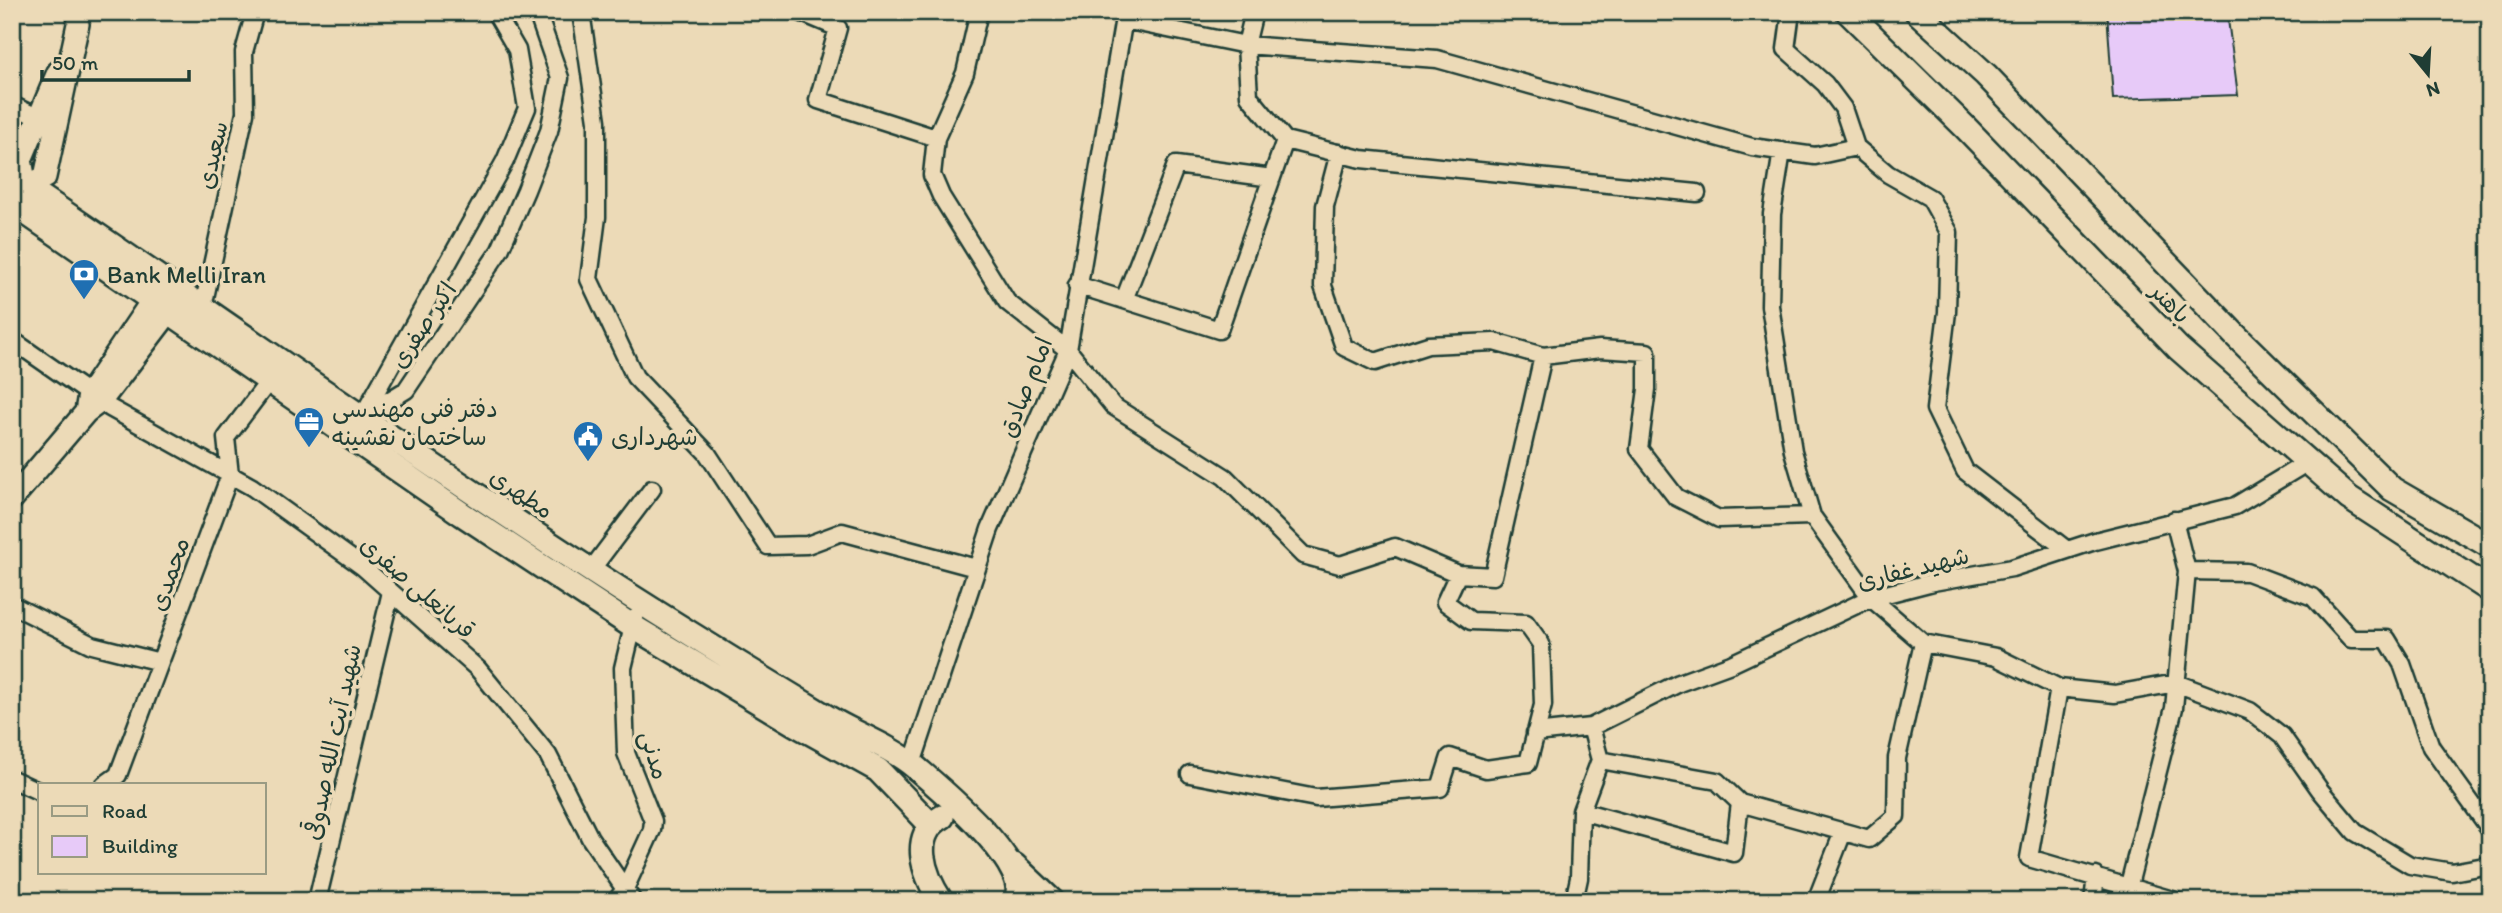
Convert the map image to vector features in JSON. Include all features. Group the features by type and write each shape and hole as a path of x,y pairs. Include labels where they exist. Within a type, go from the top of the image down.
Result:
{"main road":[{"name":"باهنر","path":"1848,12 1965,127 2178,348 2348,498 2490,590"},
{"name":"باهنر","path":"1917,12 1986,75 2235,334 2392,489 2490,547"},
{"name":"مطهری","path":"16,192 174,286 641,603 793,697 912,764 973,820 1010,862"},
{"name":"مطهری","path":"16,192 161,309 348,436 632,626 794,724 878,770 930,824"},
{"path":"348,436 362,416"},
{"path":"895,787 902,788 914,779 912,764"},
{"path":"941,901 924,866 922,845 930,824 942,817 956,815 973,820"},
{"path":"1010,862 1019,881 1018,897 1015,901"},
{"path":"1010,862 1052,901"}],"street":[{"name":"سعیدی","path":"203,307 245,113 244,52 255,12"},
{"name":"اکبر صفری","path":"362,416 505,161 527,108 517,50 495,12"},
{"name":"اکبر صفری","path":"362,416 406,390 500,250 526,190 549,131 560,78 537,12"},
{"path":"581,12 597,121 597,217 589,279 635,377 707,453 768,546 807,545 842,532 976,568"},
{"path":"800,12 838,28 818,100 936,138"},
{"path":"979,12 965,73 936,138 932,175 941,196 1007,302 1068,350 1113,406 1225,477 1303,555 1340,565 1395,547 1458,574 1493,576 1543,356"},
{"path":"1255,12 1246,45 1249,96 1285,140 1361,159 1697,192"},
{"path":"1791,12 1786,48 1825,83 1843,108 1856,147 1888,174 1930,198 1949,232 1947,312 1935,409 1965,471 2067,550"},
{"path":"1124,16 1246,45 1437,59 1624,109 1752,147 1815,156 1856,147"},
{"name":"امام صادق","path":"912,764 990,529 1068,350 1124,16"},
{"path":"16,192 21,160 81,18"},
{"path":"16,192 46,177 81,18"},
{"path":"12,105 38,118"},
{"path":"1077,285 1219,330 1285,140"},
{"path":"1782,151 1772,214 1770,306 1793,451 1812,516 1871,598 1923,643 1996,657 2059,688 2115,694 2176,683 2250,711 2282,736 2320,790 2355,832 2410,865 2452,872 2490,866"},
{"path":"1339,153 1325,206 1323,286 1344,347 1376,362 1428,345 1494,342 1543,356 1601,349 1647,352 1647,389 1639,449 1676,497 1719,519 1812,516"},
{"path":"1124,300 1176,165 1272,178"},
{"path":"12,499 92,402 161,309 174,286"},
{"name":"قربانعلی صفری","path":"12,340 92,402 252,487 363,567 478,669 548,755 590,838 625,897"},
{"name":"محمدی","path":"107,783 118,775 230,475 226,438 269,381"},
{"name":"شهید غفاری","path":"1535,733 1591,727 1679,682 1731,664 1871,598 1933,582 2012,568 2174,520 2235,506 2308,463"},
{"path":"591,570 652,489"},
{"path":"2129,885 2174,708 2187,571 2174,520"},
{"path":"2187,571 2247,572 2313,597 2351,639 2386,639 2402,664 2431,747 2490,829"},
{"path":"1190,774 1316,799 1440,788 1450,757 1486,769 1528,763 1543,705 1541,644 1526,623 1471,621 1445,602 1458,574"},
{"name":"شهید آیت الله صدوقی","path":"317,901 391,592"},
{"name":"مدنی","path":"625,897 652,830 653,821 626,753 623,668 632,626 641,603"},
{"path":"12,605 92,645 160,663"},
{"path":"1600,760 1717,781 1740,803 1869,839 1896,817 1897,758 1923,643"},
{"path":"2059,688 2029,858 2129,885 2176,901"},
{"path":"1574,901 1579,878 1581,811 1600,760 1591,727"},
{"path":"12,779 38,791"},
{"path":"1581,811 1734,853 1740,803"},
{"path":"1816,901 1843,832"},
{"path":"2093,901 2096,876"}],"building":[{"path":"2107,12 2227,12 2238,95 2113,99"}],"place":[{"name":"Bank Melli Iran","path":"84,301"},
{"name":"دفتر فنی مهندسی ساختمان نقشینه","path":"309,449"},
{"name":"شهرداری","path":"588,463"}]}
